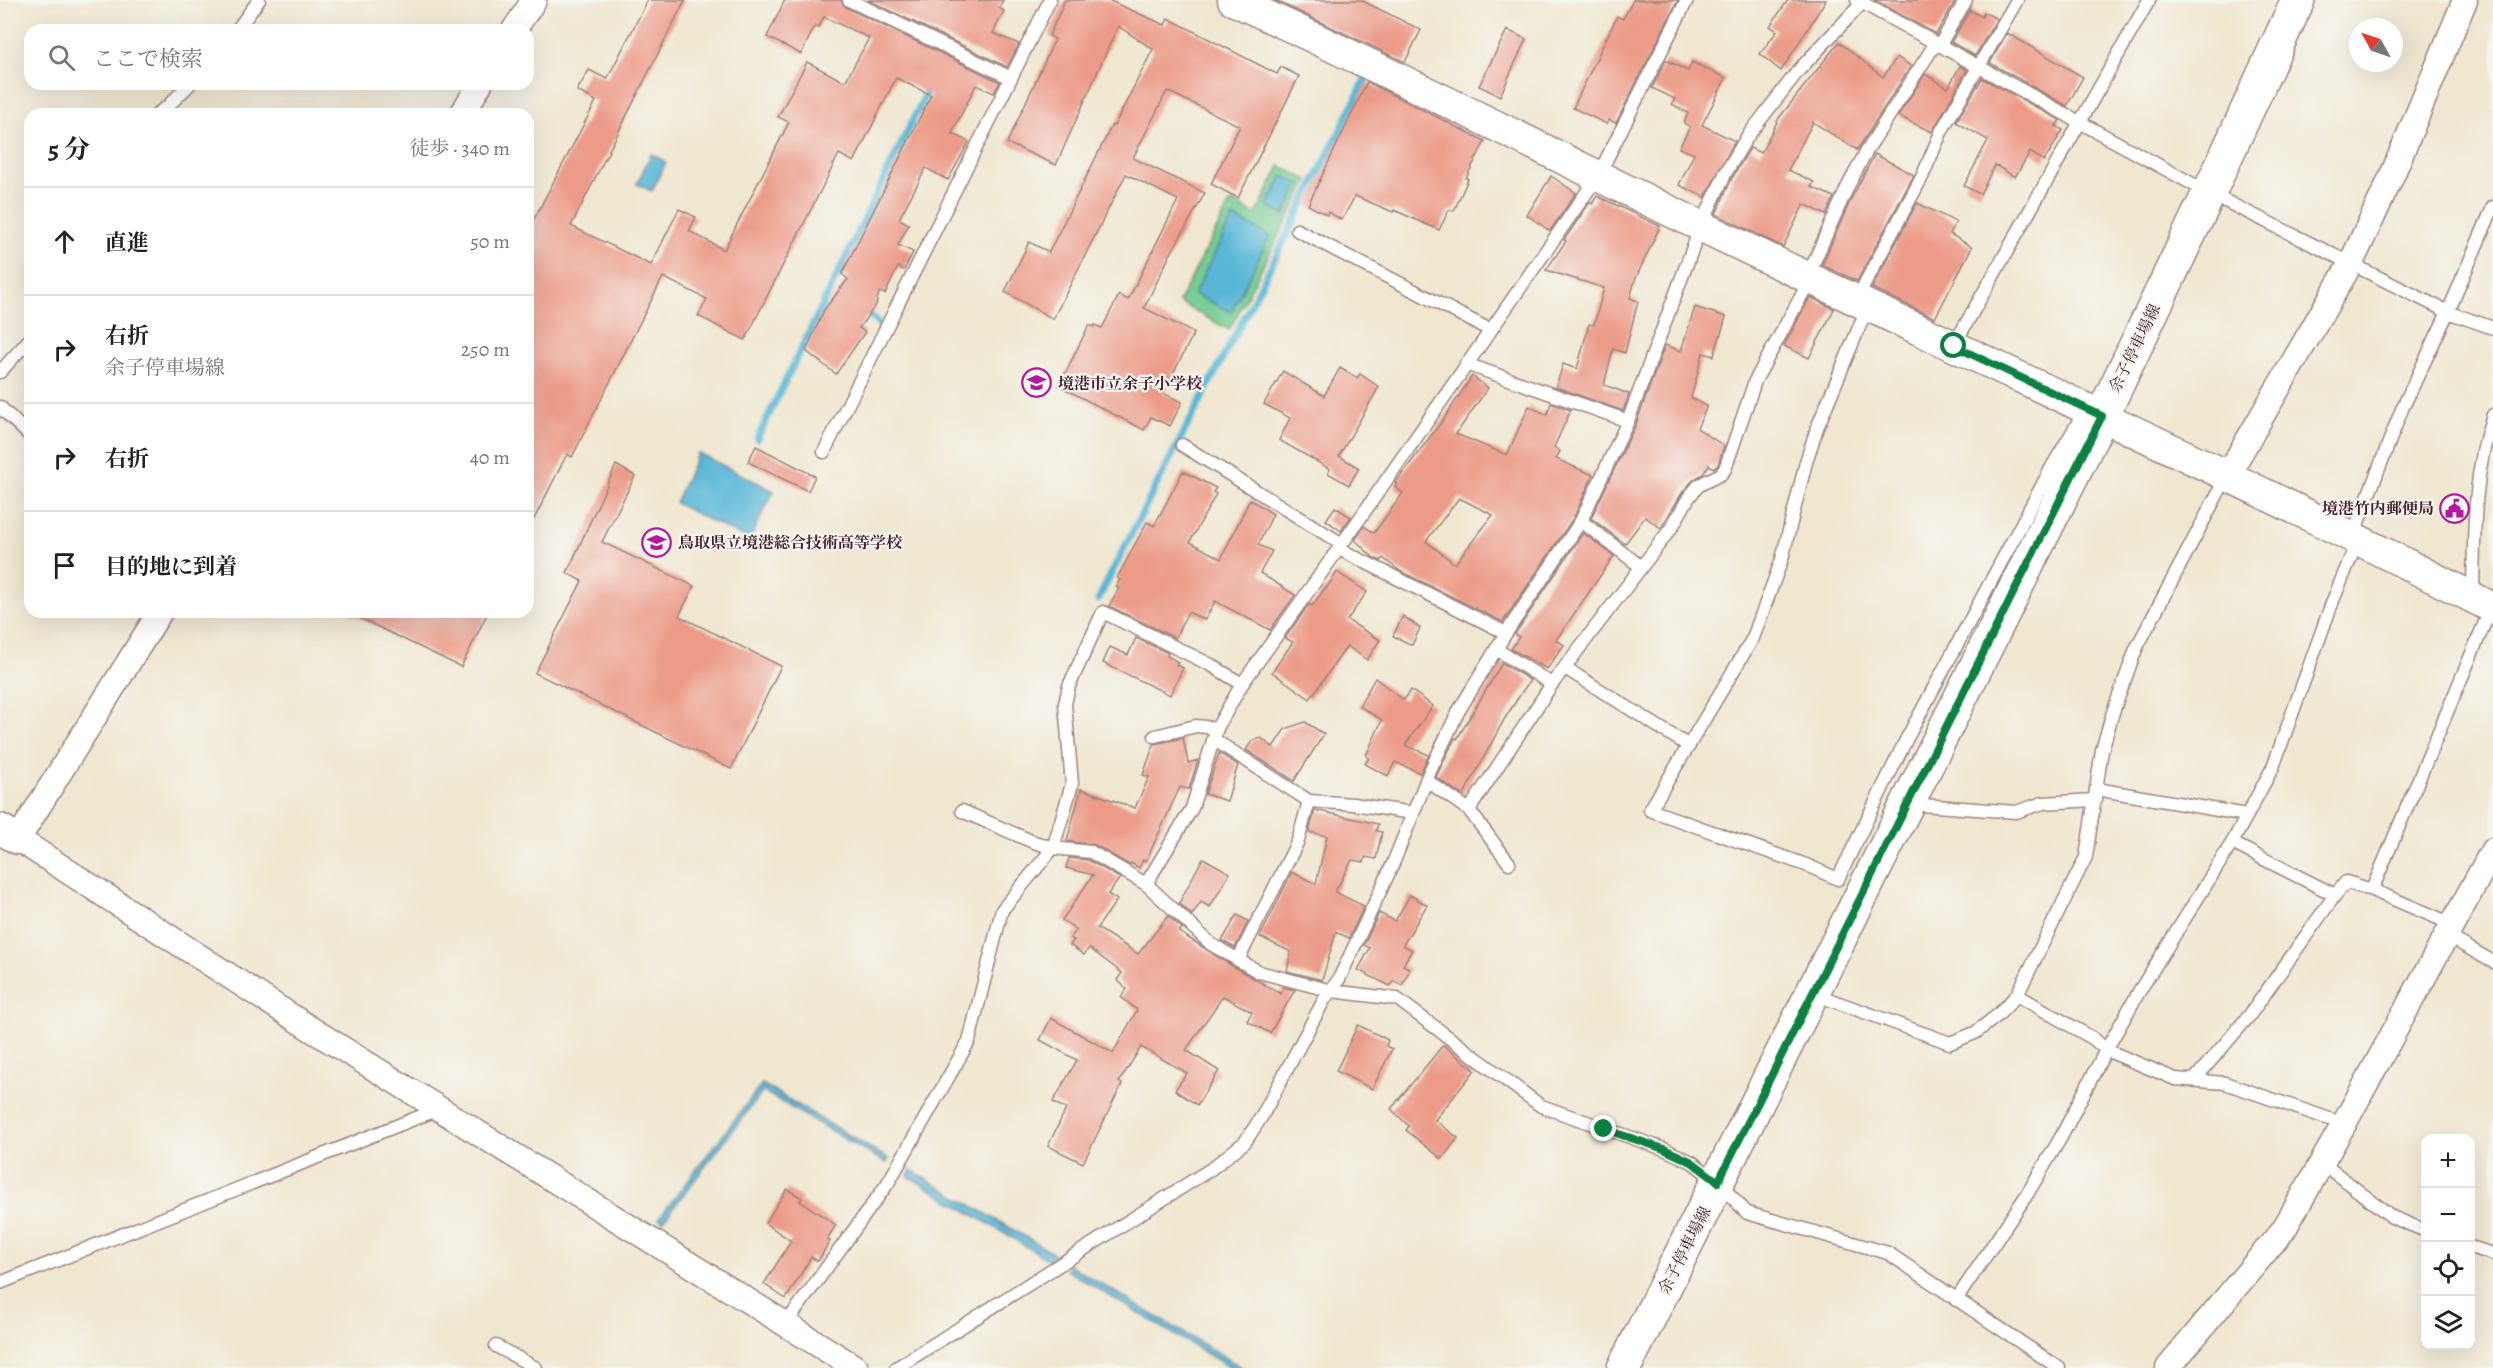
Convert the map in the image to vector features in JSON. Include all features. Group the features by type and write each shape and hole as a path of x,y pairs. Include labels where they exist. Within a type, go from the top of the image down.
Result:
{"main road":[{"name":"余子停車場線","path":"1624,1368 1908,804 2094,412 2209,192 2298,0"}],"street":[{"path":"518,24 534,0"},
{"path":"1233,0 1373,64 1807,278 2094,412 2486,604"},
{"path":"2227,476 2351,263 2391,178 2465,0"},
{"path":"466,108 476,90"},
{"path":"156,618 9,834 262,997 856,1368"},
{"path":"2168,1368 2284,1228 2344,1124 2493,850"}],"lane":[{"path":"241,24 259,0"},
{"path":"849,0 1011,78"},
{"path":"824,452 1050,0"},
{"path":"1146,884 1192,808 1215,733 1242,684 1341,547 1598,176 1687,0"},
{"path":"1469,810 1552,684 1672,527 1694,490 1721,474 1729,463 1751,390 1804,291 1807,278 1867,150 1932,49 1938,45 1956,21 1966,0"},
{"path":"2017,0 1942,130 1862,303 1817,428 1782,559 1753,638 1650,810 1806,865 1838,879 1906,740 2053,465 2094,412"},
{"path":"1954,346 2149,0"},
{"path":"896,1368 1211,1169 1245,1142 1262,1116 1324,999 1332,991 1392,866 1426,780 1458,712 1506,633 1581,521 1628,421 1701,226 1725,174 1747,137 1798,71 1859,2 2209,192 2448,312 2493,328"},
{"path":"166,108 184,90"},
{"path":"1956,1300 2032,1186 2060,1139 2140,990 2232,843 2273,767 2332,603 2358,540 2357,525 2402,409 2448,312 2493,207"},
{"path":"1297,230 1490,330"},
{"path":"0,372 24,346"},
{"path":"1466,364 1628,421"},
{"path":"0,407 24,430"},
{"path":"2372,890 2486,604 2474,523 2479,468 2493,416"},
{"path":"1182,446 1341,547 1506,633"},
{"path":"1812,994 1950,1043 1975,1033 1998,1015 2017,995 2086,857 2102,750 2136,649 2227,476"},
{"path":"1581,521 1640,566"},
{"path":"785,1325 888,1183 969,1041 1002,910 1053,848 1072,784 1066,712 1069,686 1103,612 1211,665 1242,684"},
{"path":"1496,649 1552,684"},
{"path":"1565,668 1689,746"},
{"path":"1155,736 1196,726 1215,733 1309,801 1353,804 1413,813"},
{"path":"1426,780 1469,810 1509,863"},
{"path":"1908,804 2016,812 2043,803 2095,795 2247,815"},
{"path":"1238,960 1299,841 1309,801"},
{"path":"962,811 1031,841 1053,848 1091,852 1146,884 1210,944 1259,972 1332,991 1397,999 1541,1106 1664,1149 1692,1162 1718,1182 1747,1213 1888,1253 2059,1368"},
{"path":"2232,843 2335,895"},
{"path":"2193,1080 2249,1016 2346,882 2372,890 2449,930 2493,962"},
{"path":"2017,995 2094,1039 2106,1050 2175,1079 2225,1083 2344,1124"},
{"path":"0,1283 440,1109"},
{"path":"2322,1163 2392,1217 2421,1229"},
{"path":"2475,1248 2493,1254"},
{"path":"496,1346 536,1368"}],"green space":[{"path":"1280,166 1308,180 1229,330 1179,302 1231,201 1256,215"}],"water":[{"path":"651,154 666,162 652,191 637,184"},
{"path":"1283,176 1300,184 1284,215 1267,206"},
{"path":"1233,217 1270,236 1231,312 1194,294"},
{"path":"698,453 774,491 749,540 675,503"},
{"path":"762,1084 889,1159 886,1163 763,1091 663,1221 659,1218"},
{"path":"911,1170 1056,1255 1051,1261 908,1176"},
{"path":"1069,1265 1243,1368 1231,1368 1066,1270"}],"building":[{"path":"648,0 685,0 571,226 651,265 679,209 696,217 689,231 724,250 789,122 778,117 807,62 845,82 869,38 824,17 818,28 815,26 801,54 767,37 785,0 841,0 845,7 1000,82 994,93 976,85 952,133 969,142 948,180 926,168 899,219 909,224 898,245 913,252 904,270 898,267 885,294 879,292 876,305 859,328 865,332 836,374 806,351 824,310 848,279 842,274 931,95 896,78 854,162 839,154 745,340 698,316 707,299 663,277 572,457 567,454 534,519 534,219 596,101 577,91 589,70 607,79"},
{"path":"868,0 1003,0 999,8 1004,11 993,33 1019,44 1007,67"},
{"path":"1065,0 1108,0 1165,25 1168,18 1277,74 1281,67 1299,76 1238,198 1211,184 1240,126 1167,91 1133,158 1205,193 1170,255 1144,308 1194,333 1163,393 1182,402 1170,426 1151,417 1144,430 1059,386 1089,325 1102,328 1119,295 1128,300 1178,200 1126,174 1053,319 1005,292 1029,242 1049,252 1112,125 1114,126 1153,49 1118,26 1056,165 1007,143 1055,39 1049,36"},
{"path":"1274,0 1361,0 1421,30 1405,62"},
{"path":"1633,0 1678,0 1616,123 1609,120 1607,124 1573,108 1617,16 1623,19"},
{"path":"1788,0 1826,0 1781,71 1760,54 1777,31 1770,26"},
{"path":"1874,0 1952,0 1955,2 1936,34"},
{"path":"1970,10 1982,17 1984,12 1997,19 1975,56 1951,42"},
{"path":"1507,30 1526,39 1500,96 1479,86"},
{"path":"2007,33 2083,77 2067,106 1990,63"},
{"path":"1839,42 1883,77 1897,57 1911,66 1857,150 1813,122 1788,170 1814,182 1811,187 1834,197 1826,215 1804,204 1783,247 1716,214 1732,178 1750,148 1761,153 1779,118"},
{"path":"1666,60 1688,71 1692,62 1726,78 1702,125 1735,141 1705,197 1679,185 1694,154 1679,148 1690,127 1684,123 1688,113 1672,104 1675,99 1652,88"},
{"path":"1960,66 1967,70 1932,132 1898,116 1925,74 1948,88"},
{"path":"1982,78 2060,120 2056,126 2063,130 2044,161 2030,152 2015,177 1995,165 1980,194 1964,186 1988,140 1956,122"},
{"path":"1367,82 1485,141 1466,178 1468,179 1454,211 1449,210 1439,230 1355,196 1342,220 1308,205"},
{"path":"1875,154 1914,175 1857,281 1822,265 1851,199"},
{"path":"1551,176 1576,193 1550,231 1527,215"},
{"path":"1597,196 1660,226 1635,280 1630,298 1638,301 1625,353 1613,349 1604,385 1629,394 1623,411 1556,387 1563,364 1577,369 1589,324 1594,325 1604,288 1546,270 1590,202 1592,204"},
{"path":"1917,203 1956,222 1950,234 1972,247 1935,318 1872,288"},
{"path":"1810,297 1834,309 1809,358 1784,346"},
{"path":"1695,307 1726,317 1714,356 1703,353 1691,398 1707,406 1697,428 1724,446 1718,465 1714,468 1709,465 1703,474 1693,480 1682,493 1661,528 1645,517 1625,544 1591,518 1636,424 1665,345 1681,351"},
{"path":"1340,368 1357,378 1360,374 1379,387 1339,456 1359,468 1349,485 1328,473 1330,469 1279,440 1290,418 1264,404 1283,371 1324,396"},
{"path":"1472,376 1488,388 1456,434 1507,455 1529,406 1547,415 1551,403 1571,410 1554,447 1560,451 1556,459 1593,475 1574,517 1503,622 1400,571 1383,558 1381,561 1374,558 1355,540 1364,526 1374,533 1403,493 1395,487 1397,484 1395,483 1443,420","holes":["1459,498 1493,515 1455,564 1426,541"]},
{"path":"756,446 815,476 808,491 748,462"},
{"path":"616,465 635,476 602,542 694,586 679,616 781,666 731,769 535,673 582,581 567,573"},
{"path":"1183,471 1216,488 1213,492 1216,494 1190,542 1221,559 1250,499 1273,514 1258,545 1272,551 1260,573 1295,595 1270,630 1215,601 1205,620 1188,612 1175,638 1109,606 1119,588 1116,586 1120,580 1117,578 1147,522 1154,526"},
{"path":"1335,507 1351,517 1341,531 1326,520"},
{"path":"1583,533 1614,556 1556,640 1564,645 1547,669 1511,649 1519,637 1515,634"},
{"path":"1337,572 1367,592 1347,620 1380,640 1367,660 1347,646 1310,699 1272,672 1293,642 1285,638 1309,604 1312,606"},
{"path":"1403,616 1420,628 1412,645 1393,636"},
{"path":"359,618 485,618 461,667"},
{"path":"1136,638 1168,653 1167,656 1178,662 1176,665 1183,668 1170,695 1103,663 1110,647 1128,655"},
{"path":"1502,663 1530,680 1505,718 1463,796 1436,777 1455,738 1457,739"},
{"path":"1375,678 1404,700 1411,690 1433,706 1405,745 1429,755 1420,773 1395,762 1388,776 1365,764 1369,758 1366,756 1382,720 1359,706"},
{"path":"1305,722 1324,734 1294,781 1246,750 1252,741 1261,738 1273,747 1285,729"},
{"path":"1183,738 1188,763 1198,760 1189,789 1180,787 1146,861 1143,860 1139,868 1131,863 1129,865 1095,845 1067,841 1081,789 1135,808 1149,777 1143,775 1154,744"},
{"path":"1219,753 1238,765 1227,801 1205,794"},
{"path":"1315,810 1378,824 1376,831 1382,832 1376,859 1365,857 1364,862 1352,860 1335,892 1364,906 1349,938 1336,932 1322,980 1287,971 1291,952 1260,937 1292,872 1316,884 1327,836 1309,832"},
{"path":"1069,858 1088,860 1120,878 1108,894 1117,900 1097,928 1138,954 1168,916 1182,928 1179,932 1234,967 1281,994 1283,987 1295,990 1270,1033 1247,1021 1252,1012 1223,996 1186,1050 1219,1071 1197,1105 1175,1090 1187,1073 1141,1047 1119,1082 1122,1084 1083,1163 1048,1146 1066,1109 1053,1102 1077,1060 1040,1040 1051,1018 1113,1053 1137,1010 1121,997 1127,989 1117,980 1122,973 1089,948 1084,955 1070,945 1074,940 1070,938 1077,930 1062,920 1093,875 1066,868"},
{"path":"1203,858 1230,873 1210,907 1201,902 1192,915 1179,903"},
{"path":"1410,895 1427,905 1403,945 1412,950 1403,965 1410,969 1402,985 1393,981 1390,986 1358,970 1370,948 1364,945 1379,913 1395,921"},
{"path":"1237,915 1248,921 1235,948 1222,941"},
{"path":"1358,1025 1388,1040 1386,1046 1392,1049 1372,1089 1336,1071"},
{"path":"1443,1045 1475,1070 1435,1120 1458,1138 1442,1159 1406,1130 1409,1126 1391,1109"},
{"path":"787,1189 802,1198 800,1201 836,1225 818,1261 811,1257 786,1299 764,1284 791,1241 765,1223"}],"waterway":[{"path":"1098,600 1366,78"},
{"path":"757,439 930,85"},
{"path":"864,309 881,326"}],"place":[{"name":"境港市立余子小学校","path":"1037,383"},
{"name":"境港竹内郵便局","path":"2455,508"},
{"name":"鳥取県立境港総合技術高等学校","path":"657,542"}],"route":[{"path":"1604,1129 1664,1149 1692,1162 1718,1182 2102,416 1954,346"}]}
